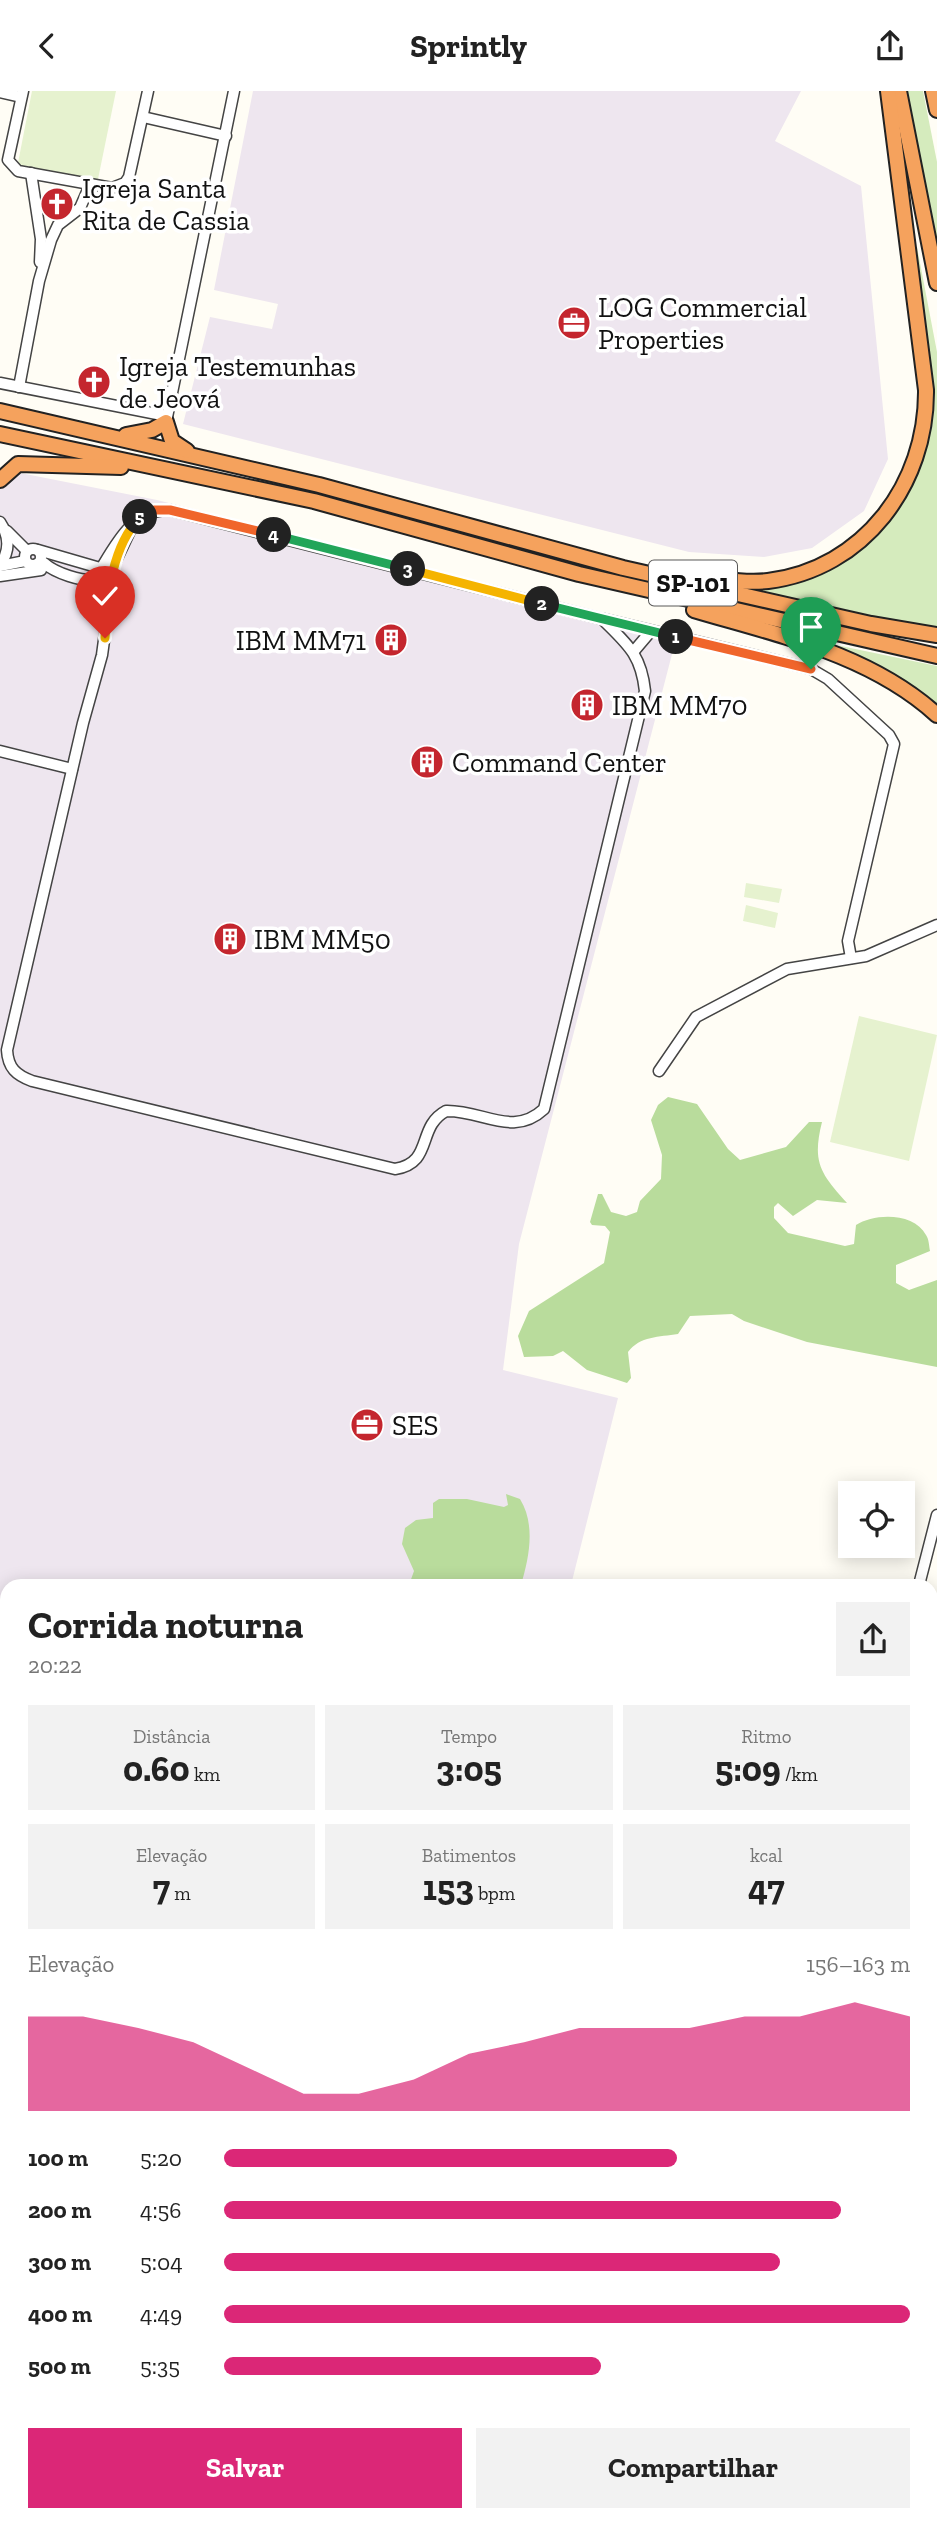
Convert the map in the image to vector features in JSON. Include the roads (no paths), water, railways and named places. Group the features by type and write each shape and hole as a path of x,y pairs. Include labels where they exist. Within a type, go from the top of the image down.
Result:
{"highway":[{"path":"623,568 745,582 766,582 803,573 851,549 879,523 902,490 921,445 926,390 888,91"},
{"path":"899,91 937,283"},
{"path":"933,91 937,110"},
{"name":"SP-101","path":"0,411 199,456 623,568 871,624 937,635"},
{"path":"117,436 152,431 167,419 172,440 199,456"},
{"name":"SP-101","path":"0,434 314,501 579,574 937,656"},
{"path":"0,480 18,464 183,472"},
{"path":"579,574 808,644 856,663 907,691 937,715"}],"street":[{"path":"0,92 22,94 8,160 18,171 112,188 125,183 148,91"},
{"path":"0,383 167,419 234,91"},
{"path":"143,117 226,136"},
{"path":"31,173 34,209 39,219 39,281"},
{"path":"19,387 39,281 58,225 76,214 90,185"},
{"path":"39,219 58,225"},
{"path":"102,582 104,569 142,515 154,510 170,510 811,669 828,679 889,735 894,744 848,941 851,958"},
{"path":"0,566 30,554 104,569 112,579 102,582 89,581 51,569 44,563 37,564 41,557 30,554 2,525"},
{"path":"0,566 8,549 2,525"},
{"path":"0,576 51,569"},
{"path":"102,582 111,589 102,655 72,769 7,1050 9,1065 15,1073 32,1081 388,1168 403,1168 421,1156 428,1129 446,1111 510,1123 531,1121 544,1109 645,691 640,663 634,651 602,619"},
{"path":"634,651 651,631"},
{"path":"0,751 72,769"},
{"path":"659,1071 696,1017 787,969 851,958 896,945 937,925"},
{"path":"921,1579 937,1515"}],"place":[{"name":"Igreja Santa Rita de Cassia","path":"57,204"},
{"name":"LOG Commercial Properties","path":"574,323"},
{"name":"Igreja Testemunhas de Jeová","path":"94,382"},
{"name":"IBM MM71","path":"391,640"},
{"name":"IBM MM70","path":"587,705"},
{"name":"Command Center","path":"427,762"},
{"name":"IBM MM50","path":"230,939"},
{"name":"SES","path":"367,1425"}]}
